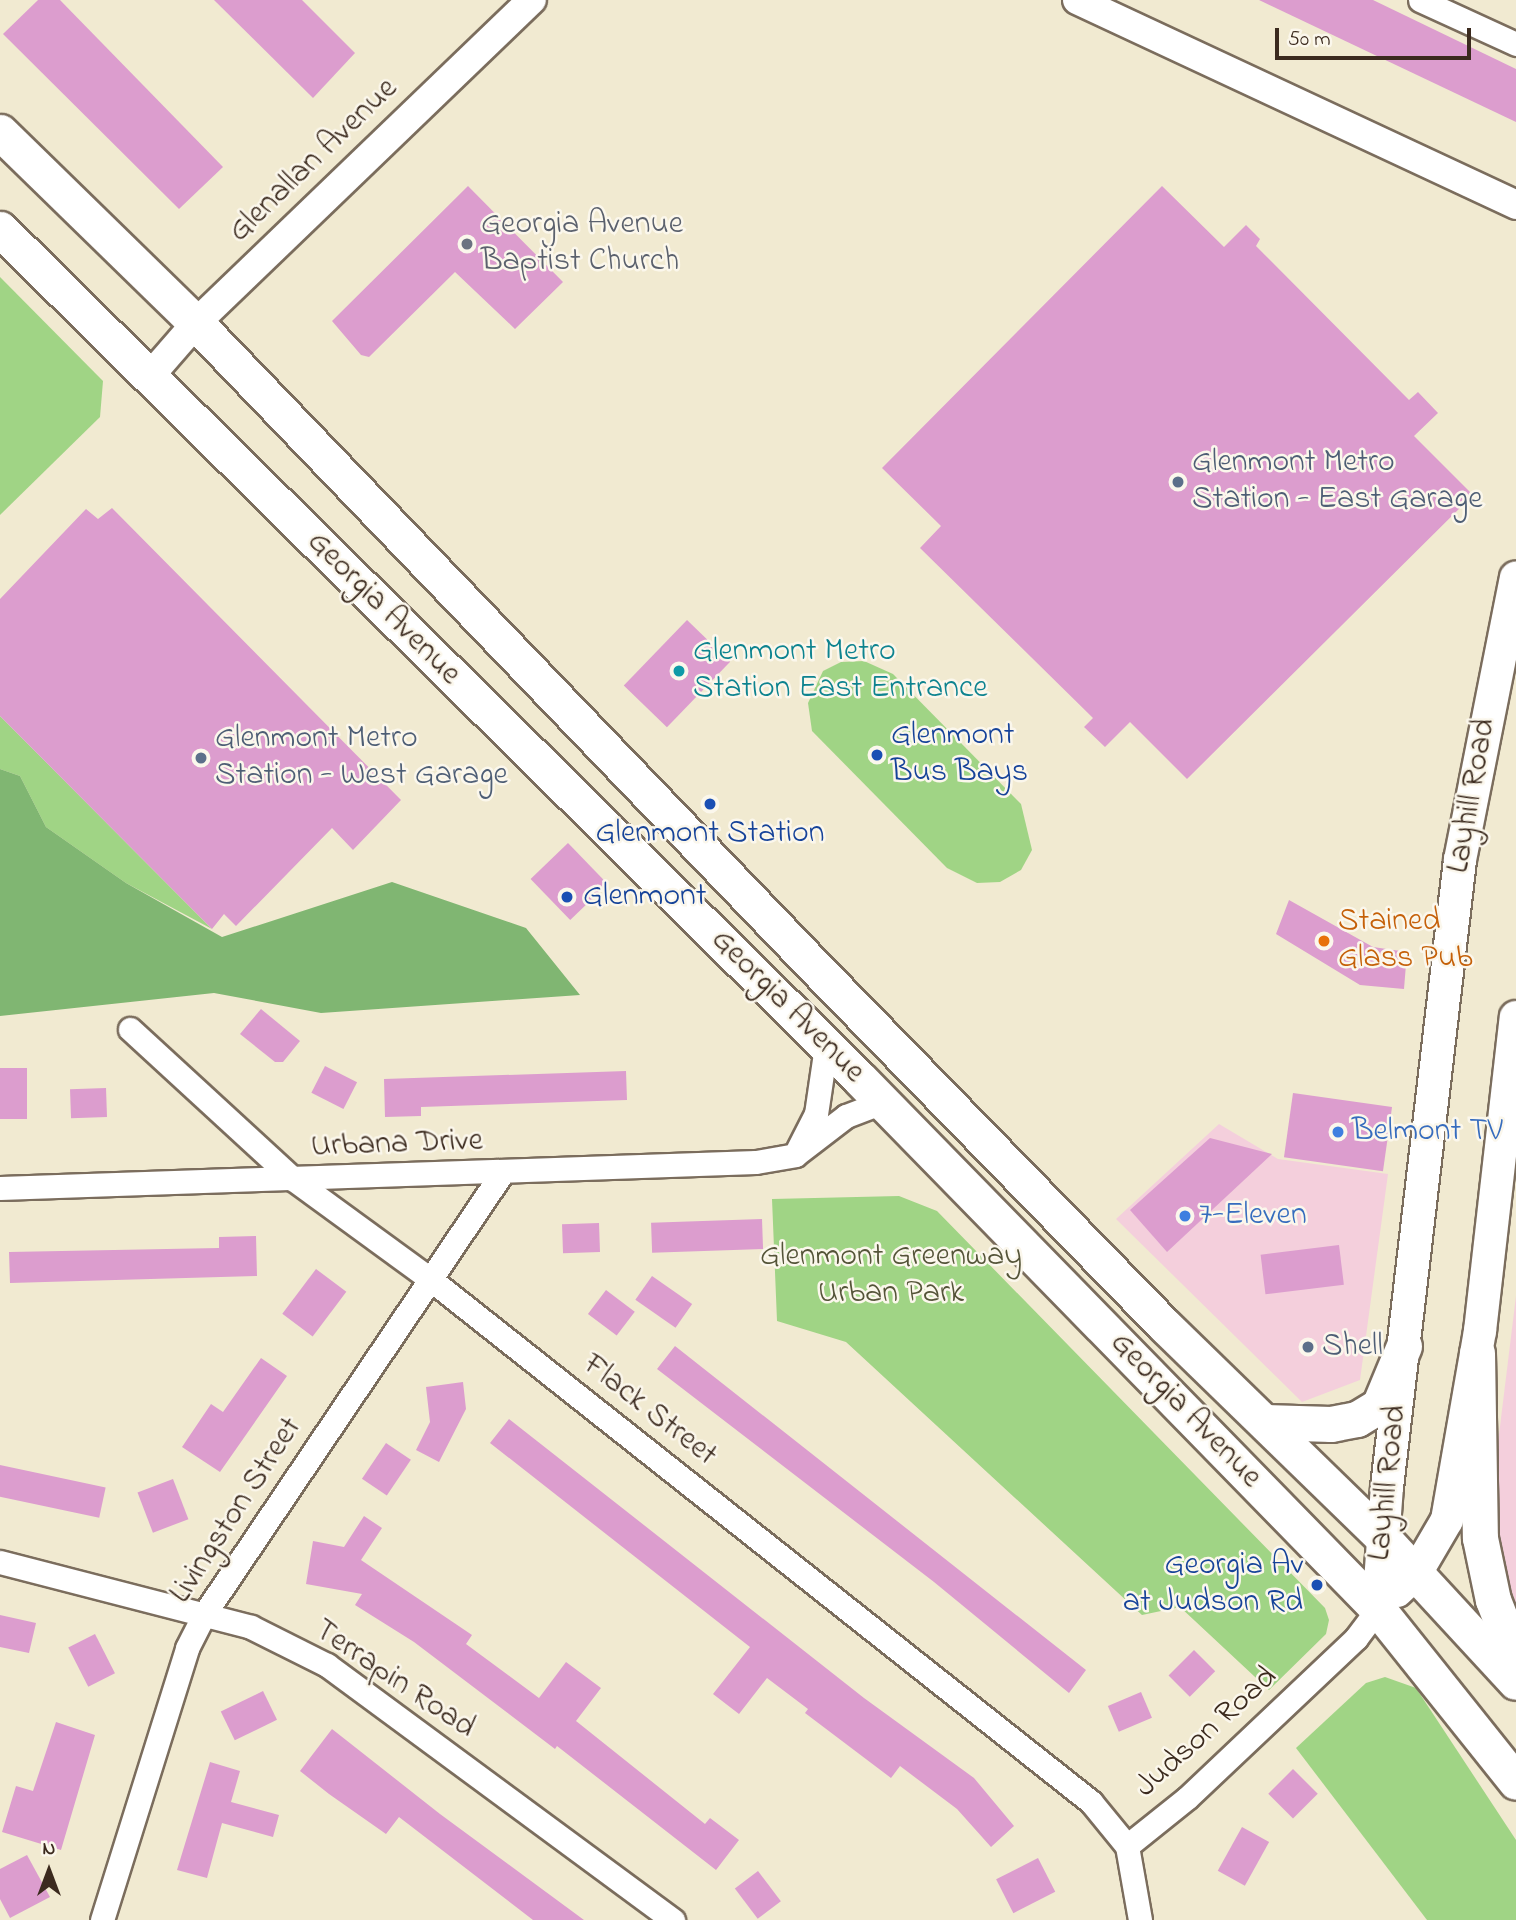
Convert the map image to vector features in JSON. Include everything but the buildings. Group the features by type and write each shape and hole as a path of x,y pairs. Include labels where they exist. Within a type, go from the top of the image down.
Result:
{"main road":[{"name":"Georgia Avenue","path":"0,132 196,323 811,963 1166,1327 1382,1537 1516,1682"},
{"name":"Georgia Avenue","path":"0,229 883,1102 1378,1609 1516,1782"},
{"name":"Layhill Road","path":"1378,1609 1382,1537 1460,860 1516,577"},
{"name":"Layhill Road","path":"1378,1609 1416,1573 1447,1520 1477,1353 1513,1066 1516,1017"},
{"path":"1265,1422 1331,1424 1356,1419 1378,1406 1404,1346"},
{"path":"1477,1353 1480,1538 1493,1600 1516,1658"}],"street":[{"name":"Glenallan Avenue","path":"149,377 196,323 532,0"},
{"path":"1077,0 1516,205"},
{"path":"1420,0 1516,44"},
{"name":"Flack Street","path":"130,1029 293,1180 430,1279 1010,1734 1091,1802 1127,1846"},
{"path":"795,1155 816,1114 826,1046"},
{"name":"Urbana Drive","path":"0,1188 502,1173 756,1162 795,1155 846,1116 883,1102"},
{"name":"Livingston Street","path":"102,1920 187,1648 205,1614 502,1173"},
{"name":"Terrapin Road","path":"0,1562 251,1626 327,1665 673,1920"},
{"name":"Judson Road","path":"1140,1920 1127,1846 1187,1797 1346,1647 1378,1609"}],"shaded area":[{"path":"1219,1124 1278,1159 1388,1174 1360,1380 1302,1402 1116,1219"},
{"path":"1516,1296 1516,1615 1503,1582 1494,1527 1496,1459"}],"green space":[{"path":"0,277 103,381 100,417 0,515"},
{"path":"864,661 893,674 1021,804 1032,850 1021,870 1000,882 977,883 947,868 812,731 808,703 823,671 841,662"},
{"path":"0,716 212,929 126,883 46,827 20,776 0,769"},
{"path":"0,769 20,776 46,827 126,883 222,937 392,882 526,928 580,995 321,1013 214,993 0,1016"},
{"name":"Glenmont Greenway Urban Park","path":"899,1196 937,1211 1325,1608 1329,1620 1326,1634 1269,1690 1180,1607 1142,1615 846,1342 777,1321 772,1199"},
{"path":"1385,1677 1416,1688 1516,1840 1516,1920 1427,1920 1296,1748 1366,1683"}],"place":[{"name":"Georgia Avenue Baptist Church","path":"467,244"},
{"name":"Glenmont Metro Station - East Garage","path":"1178,482"},
{"name":"Glenmont Metro Station East Entrance","path":"679,671"},
{"name":"Glenmont Bus Bays","path":"877,755"},
{"name":"Glenmont Metro Station - West Garage","path":"201,758"},
{"name":"Glenmont Station","path":"710,804"},
{"name":"Glenmont","path":"567,897"},
{"name":"Stained Glass Pub","path":"1324,941"},
{"name":"Belmont TV","path":"1338,1132"},
{"name":"7-Eleven","path":"1185,1216"},
{"name":"Shell","path":"1308,1347"},
{"name":"Georgia Av at Judson Rd","path":"1317,1585"}]}
